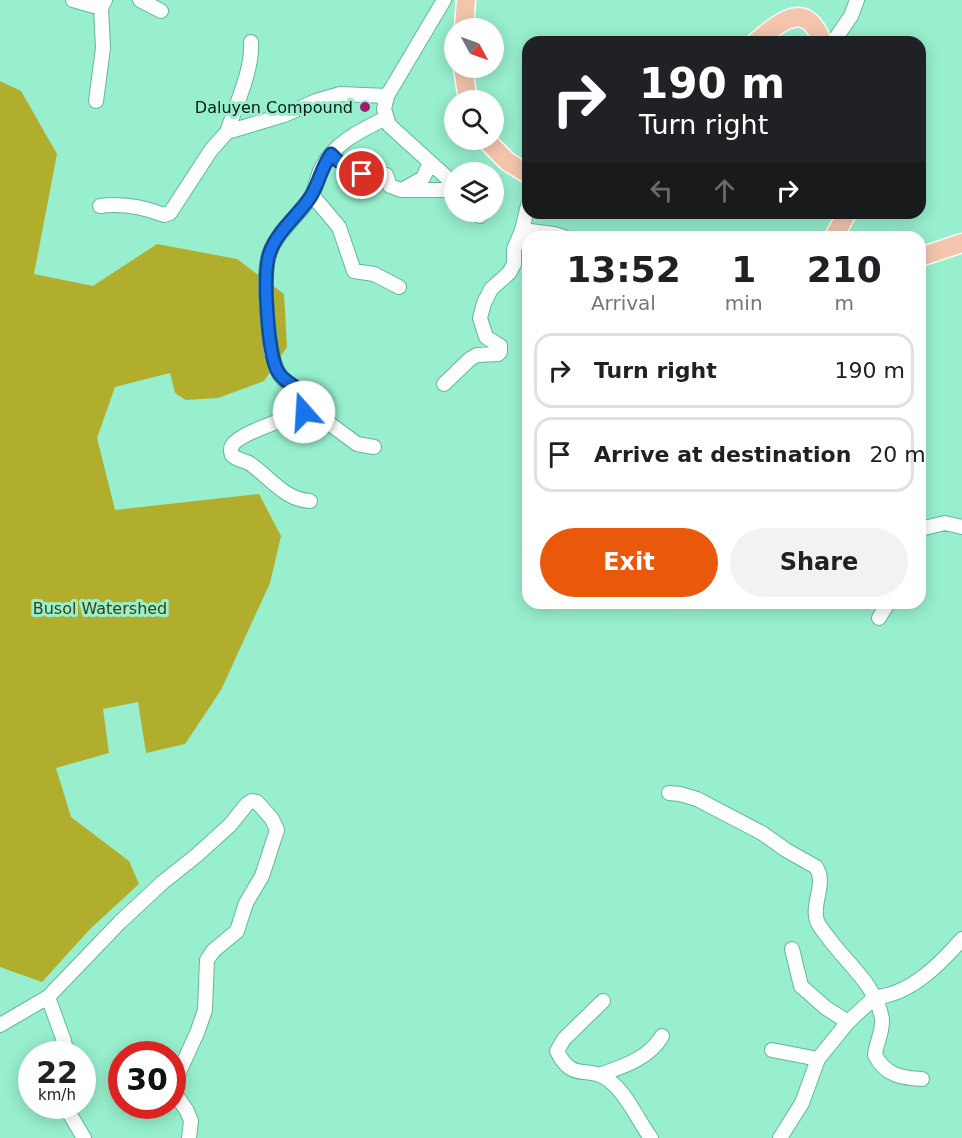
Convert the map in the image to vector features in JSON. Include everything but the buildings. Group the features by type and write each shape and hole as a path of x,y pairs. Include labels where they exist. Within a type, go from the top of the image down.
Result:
{"main road":[{"path":"465,18 466,0"},
{"path":"764,36 787,19 794,17 812,23 820,36"},
{"path":"496,150 508,162 522,170"},
{"path":"926,255 962,243"}],"street":[{"path":"73,0 103,4 103,48 96,101"},
{"path":"140,0 161,11"},
{"path":"444,0 387,96 384,109 389,125 444,180"},
{"path":"837,36 851,16 857,0"},
{"path":"100,206 132,205 164,215 170,213 211,150 227,132 252,53 251,42"},
{"path":"227,132 284,115 316,101 340,94 387,96"},
{"path":"304,412 307,403 304,394 284,380 274,363 266,268 270,251 312,195 322,167 331,154 346,140 386,118"},
{"path":"331,154 338,161 362,174 386,175 390,186 401,190 444,187"},
{"path":"401,190 423,178 428,167"},
{"path":"312,195 339,227 354,271 374,274 399,287"},
{"path":"444,384 477,355 500,352 501,346 486,337 480,318 491,289 509,273 514,264 514,249 525,219"},
{"path":"522,230 530,231"},
{"path":"310,501 287,494 248,463 236,459 231,455 232,446 240,438 304,412 326,421 357,444 374,447"},
{"path":"926,528 945,524 962,527"},
{"path":"879,618 884,609"},
{"path":"669,793 697,799 753,828 819,870 817,921 875,997 882,1020 875,1055 879,1064 900,1078 922,1079"},
{"path":"0,1025 48,997 120,922 230,825 247,804 252,801 257,802 272,819 277,830 262,876 246,903 237,931 213,951 207,960 205,1010 174,1083 176,1095 191,1121 189,1138"},
{"path":"780,1138 802,1103 818,1059 848,1022 875,997 888,996 925,975 962,939"},
{"path":"792,949 801,986 826,1008 848,1022"},
{"path":"48,997 64,1041"},
{"path":"603,1001 564,1039 557,1051 570,1068 578,1073 599,1075 610,1082 623,1096 651,1138"},
{"path":"599,1075 636,1060 649,1051 662,1036"},
{"path":"772,1050 818,1059"},
{"path":"73,1119 84,1138"}],"green space":[{"name":"Busol Watershed","path":"0,81 21,91 57,154 34,274 93,286 157,244 237,259 284,294 287,347 264,381 218,398 186,400 175,393 170,373 115,387 97,438 115,510 259,494 281,536 270,583 221,690 185,744 146,753 138,702 103,709 109,753 56,768 71,817 129,861 139,884 90,929 42,982 0,967"}],"place":[{"name":"Daluyen Compound","path":"365,107"}],"route":[{"path":"304,412 307,403 304,394 284,380 274,363 266,268 270,251 312,195 322,167 331,154 338,161 362,174"}]}
